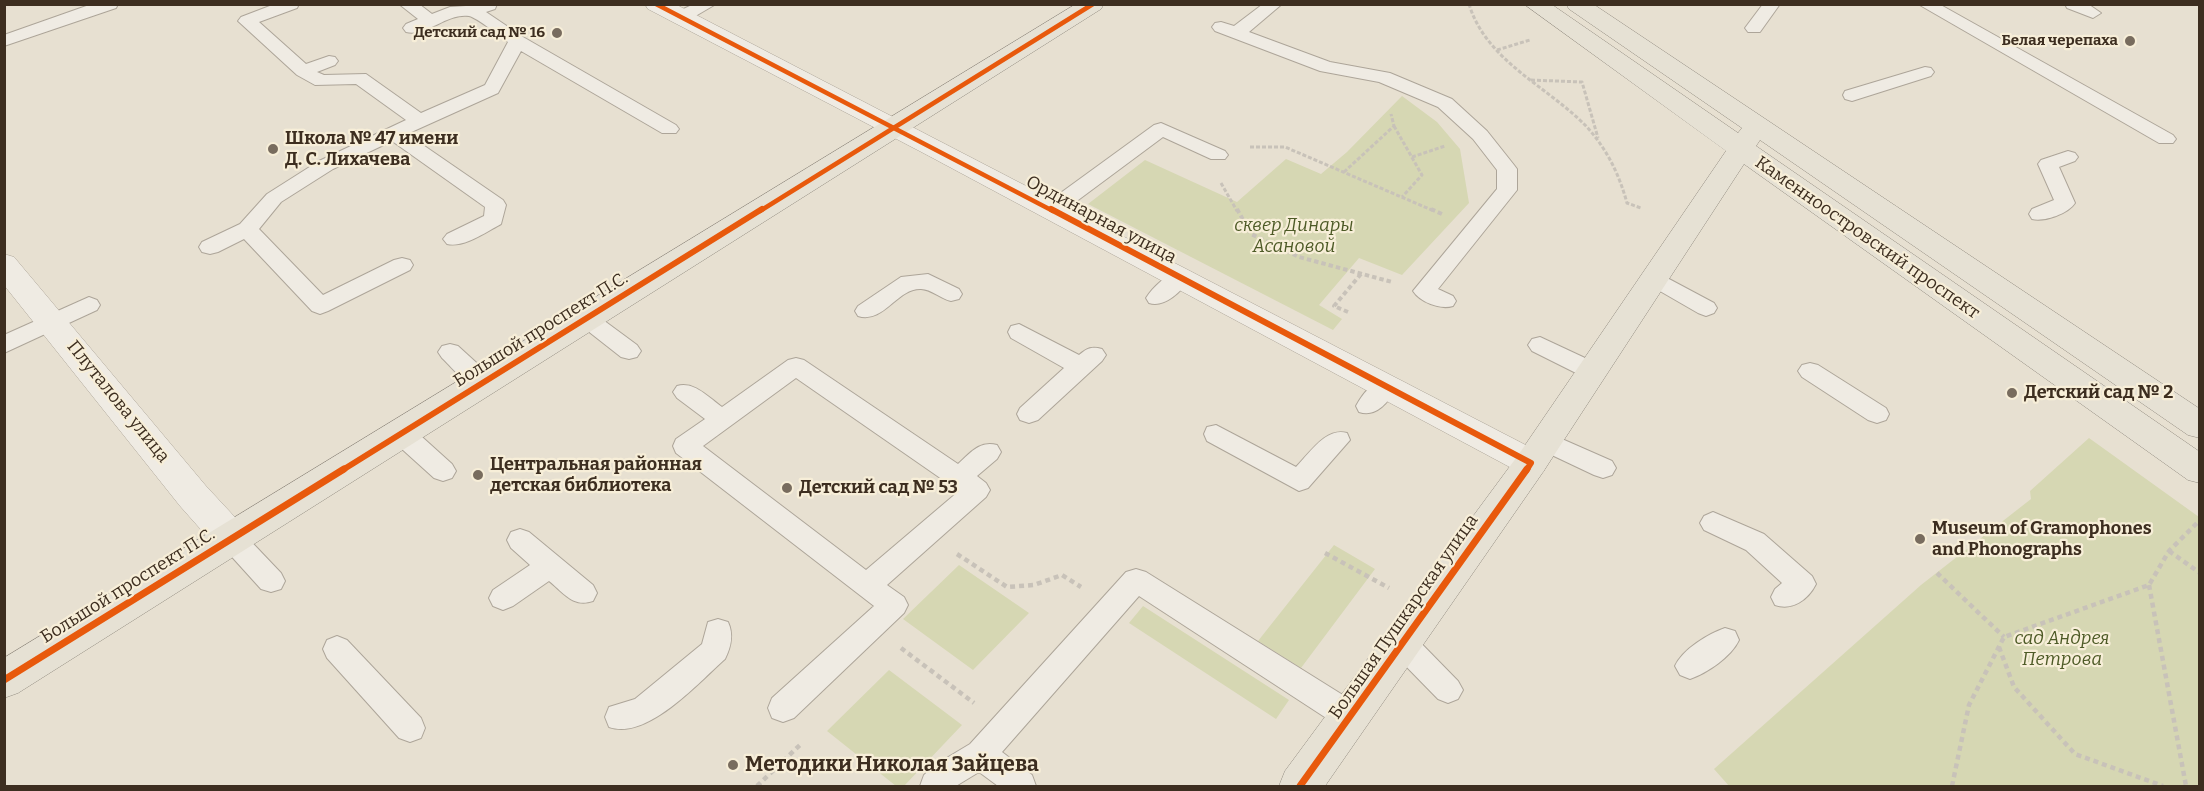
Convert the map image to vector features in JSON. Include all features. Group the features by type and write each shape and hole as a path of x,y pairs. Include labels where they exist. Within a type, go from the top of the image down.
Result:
{"main road":[{"name":"Большой проспект П.С.","path":"4,680 1093,4"},
{"name":"Каменноостровский проспект","path":"1535,4 1756,132 1953,251 2199,426"},
{"name":"Каменноостровский проспект","path":"1577,4 1756,132 2199,470"},
{"name":"Большая Пушкарская улица","path":"1300,786 1538,452 1654,278 1756,132"}],"street":[{"name":"Ординарная улица","path":"656,4 1051,210 1168,288 1376,396 1538,452"},
{"name":"Плуталова улица","path":"4,264 193,496 232,539"}],"lane":[{"path":"4,41 110,4"},
{"path":"291,4 247,21 303,71 321,81 360,78 419,121"},
{"path":"408,4 430,20"},
{"path":"412,28 450,12 474,11 491,4"},
{"path":"681,17 708,4"},
{"path":"1274,4 1228,30 1326,66 1383,77 1444,102 1480,135 1507,169 1507,190 1424,291 1445,301"},
{"path":"1754,28 1772,4"},
{"path":"1926,4 1995,51 2139,130 2166,139"},
{"path":"2073,4 2093,13"},
{"path":"474,11 517,41 669,129"},
{"path":"210,247 247,229 274,198 326,165 492,89 517,41"},
{"path":"303,71 329,61"},
{"path":"1852,95 1925,72"},
{"path":"1051,210 1161,129 1218,154"},
{"path":"393,133 496,205 494,219 454,239"},
{"path":"2039,214 2065,203 2048,164 2068,157"},
{"path":"247,229 320,306 377,284 402,265"},
{"path":"1654,278 1706,308"},
{"path":"866,311 909,282 928,281 951,294"},
{"path":"4,345 89,304"},
{"path":"587,319 629,351"},
{"path":"1019,332 1087,361 1029,414"},
{"path":"1540,345 1592,371"},
{"path":"450,352 484,383"},
{"path":"783,708 894,605 867,586 685,446 796,366 977,490 867,586"},
{"path":"1810,371 1877,414"},
{"path":"685,392 722,419"},
{"path":"402,434 443,471"},
{"path":"1216,434 1299,481 1338,440"},
{"path":"959,477 988,452"},
{"path":"1538,452 1603,468"},
{"path":"1713,523 1755,542 1802,584 1785,597"},
{"path":"232,539 271,581"},
{"path":"520,540 583,593"},
{"path":"503,598 550,566"},
{"path":"935,786 946,775 981,754 1136,580 1351,717"},
{"path":"620,717 644,710 676,670 715,650 718,631"},
{"path":"1690,666 1725,640"},
{"path":"1402,643 1448,690"},
{"path":"337,649 410,728"},
{"path":"981,754 1021,786"}],"path":[{"path":"1469,4 1473,23 1496,50 1598,139 1623,181 1627,203 1641,208"},
{"path":"1496,50 1534,39"},
{"path":"1383,77 1394,126 1422,175 1401,197"},
{"path":"1531,80 1582,82 1598,139"},
{"path":"1344,172 1394,126"},
{"path":"1424,291 1299,257 1251,234 1213,171 1218,154 1241,147 1285,147 1475,228"},
{"path":"1348,312 1334,306 1361,274"},
{"path":"1952,786 1969,705 2004,637 2149,585 2169,551 2199,520"},
{"path":"2169,551 2199,573"},
{"path":"1326,553 1389,588"},
{"path":"961,556 1007,587 1034,585 1062,575"},
{"path":"1937,573 2004,637"},
{"path":"2149,585 2186,786"},
{"path":"872,625 1005,727"},
{"path":"1999,646 2014,687 2075,754 2163,786"}],"green space":[{"name":"сквер Динары Асановой","path":"1402,96 1437,122 1460,149 1469,203 1402,275 1359,258 1319,305 1342,319 1333,330 1088,204 1145,160 1237,202 1286,159 1321,174 1347,152"},
{"name":"сад Андрея Петрова","path":"2089,438 2199,517 2199,786 1729,786 1714,769 1921,585 2031,499 2030,491"},
{"path":"1334,545 1375,569 1301,668 1258,641"},
{"path":"959,565 1029,613 973,670 903,619"},
{"path":"1143,606 1289,700 1276,719 1129,623"},
{"path":"889,670 962,725 904,786 896,786 827,731"}],"cycle path":[{"path":"656,4 1531,463 1300,786"},
{"path":"4,680 1093,4"}],"place":[{"name":"Детский сад № 16","path":"557,33"},
{"name":"Белая черепаха","path":"2130,41"},
{"name":"Школа № 47 имени Д. С. Лихачева","path":"273,149"},
{"name":"Детский сад № 2","path":"2012,393"},
{"name":"Центральная районная детская библиотека","path":"478,475"},
{"name":"Детский сад № 53","path":"787,488"},
{"name":"Museum of Gramophones and Phonographs","path":"1920,539"},
{"name":"Методики Николая Зайцева","path":"733,765"}]}
